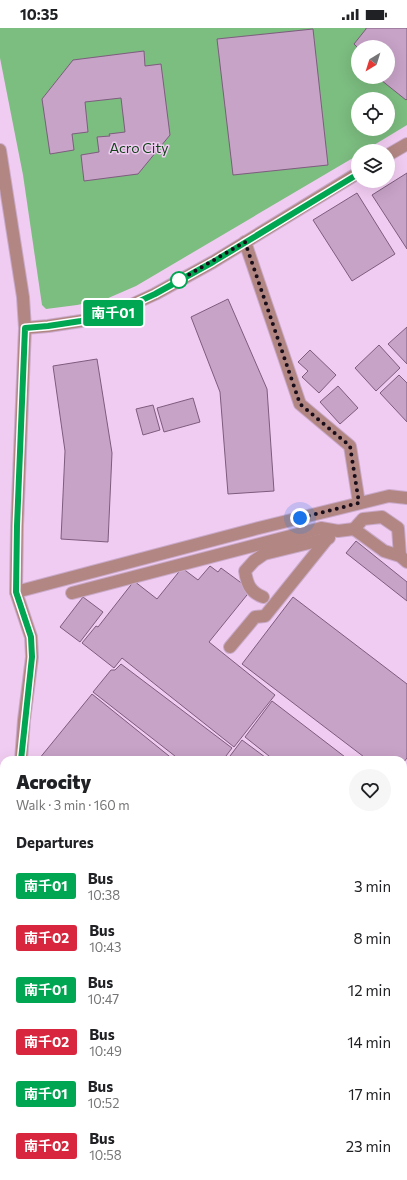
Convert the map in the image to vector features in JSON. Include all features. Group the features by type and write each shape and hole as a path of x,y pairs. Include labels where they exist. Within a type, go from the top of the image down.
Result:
{"street":[{"path":"395,151 407,144"},
{"path":"0,150 23,297 25,328 17,526 16,592 31,637 32,657 21,756"},
{"path":"25,328 81,321 116,312 155,294 351,178"},
{"path":"245,242 300,404 350,446 359,503"},
{"path":"16,592 359,503 389,496 407,498"},
{"path":"72,593 320,528 338,531 354,529 363,519 382,517 398,528 403,559"},
{"path":"354,529 384,551 403,559"},
{"path":"230,647 254,617 265,616 327,539 338,531"},
{"path":"263,597 256,594 247,583 245,571 254,561 264,554 327,539"}],"green space":[{"name":"Acro City","path":"0,28 407,28 407,125 395,132 395,92 351,92 351,136 389,136 376,144 351,144 351,159 136,286 106,299 46,309 42,305 23,175 0,58"}],"building":[{"path":"407,28 406,100 386,84 395,84 395,40 357,40 366,29"},
{"path":"313,29 328,165 233,175 217,39"},
{"path":"144,51 145,66 161,64 170,135 138,174 84,181 81,155 99,152 97,137 110,136 109,134 125,132 121,98 85,102 88,132 72,134 74,150 50,154 42,99 73,60"},
{"path":"407,173 407,249 372,195 383,188 395,188 395,181"},
{"path":"357,193 395,254 352,281 313,220"},
{"path":"228,299 267,389 274,491 228,494 220,392 191,317"},
{"path":"407,327 407,364 388,344"},
{"path":"379,345 400,368 376,391 355,368"},
{"path":"310,350 336,375 319,393 302,377 308,371 298,362"},
{"path":"97,359 112,453 108,542 61,539 65,451 53,366"},
{"path":"399,375 407,383 407,422 380,393"},
{"path":"338,386 358,408 340,424 320,402"},
{"path":"193,398 200,422 164,432 157,408"},
{"path":"153,405 160,430 143,435 136,409"},
{"path":"356,541 407,582 407,601 346,553"},
{"path":"210,566 218,572 221,568 251,590 209,642 275,695 234,747 122,658 114,668 82,643 96,626 98,627 134,581 157,599 182,568 198,580"},
{"path":"83,597 103,612 80,642 60,627"},
{"path":"293,597 407,684 407,756 363,756 242,664"},
{"path":"121,664 232,748 226,756 175,756 93,692 111,670 115,670"},
{"path":"92,694 169,756 41,756"},
{"path":"272,701 344,756 269,756 245,737"},
{"path":"242,740 264,756 230,756"}],"bus line":[{"name":"南千01","path":"21,756 32,657 31,637 16,592 17,526 25,328 81,321 116,312 155,294 213,262 351,178"}],"route":[{"path":"179,280 178,281 245,242 300,404 350,446 359,503 300,518"}]}
